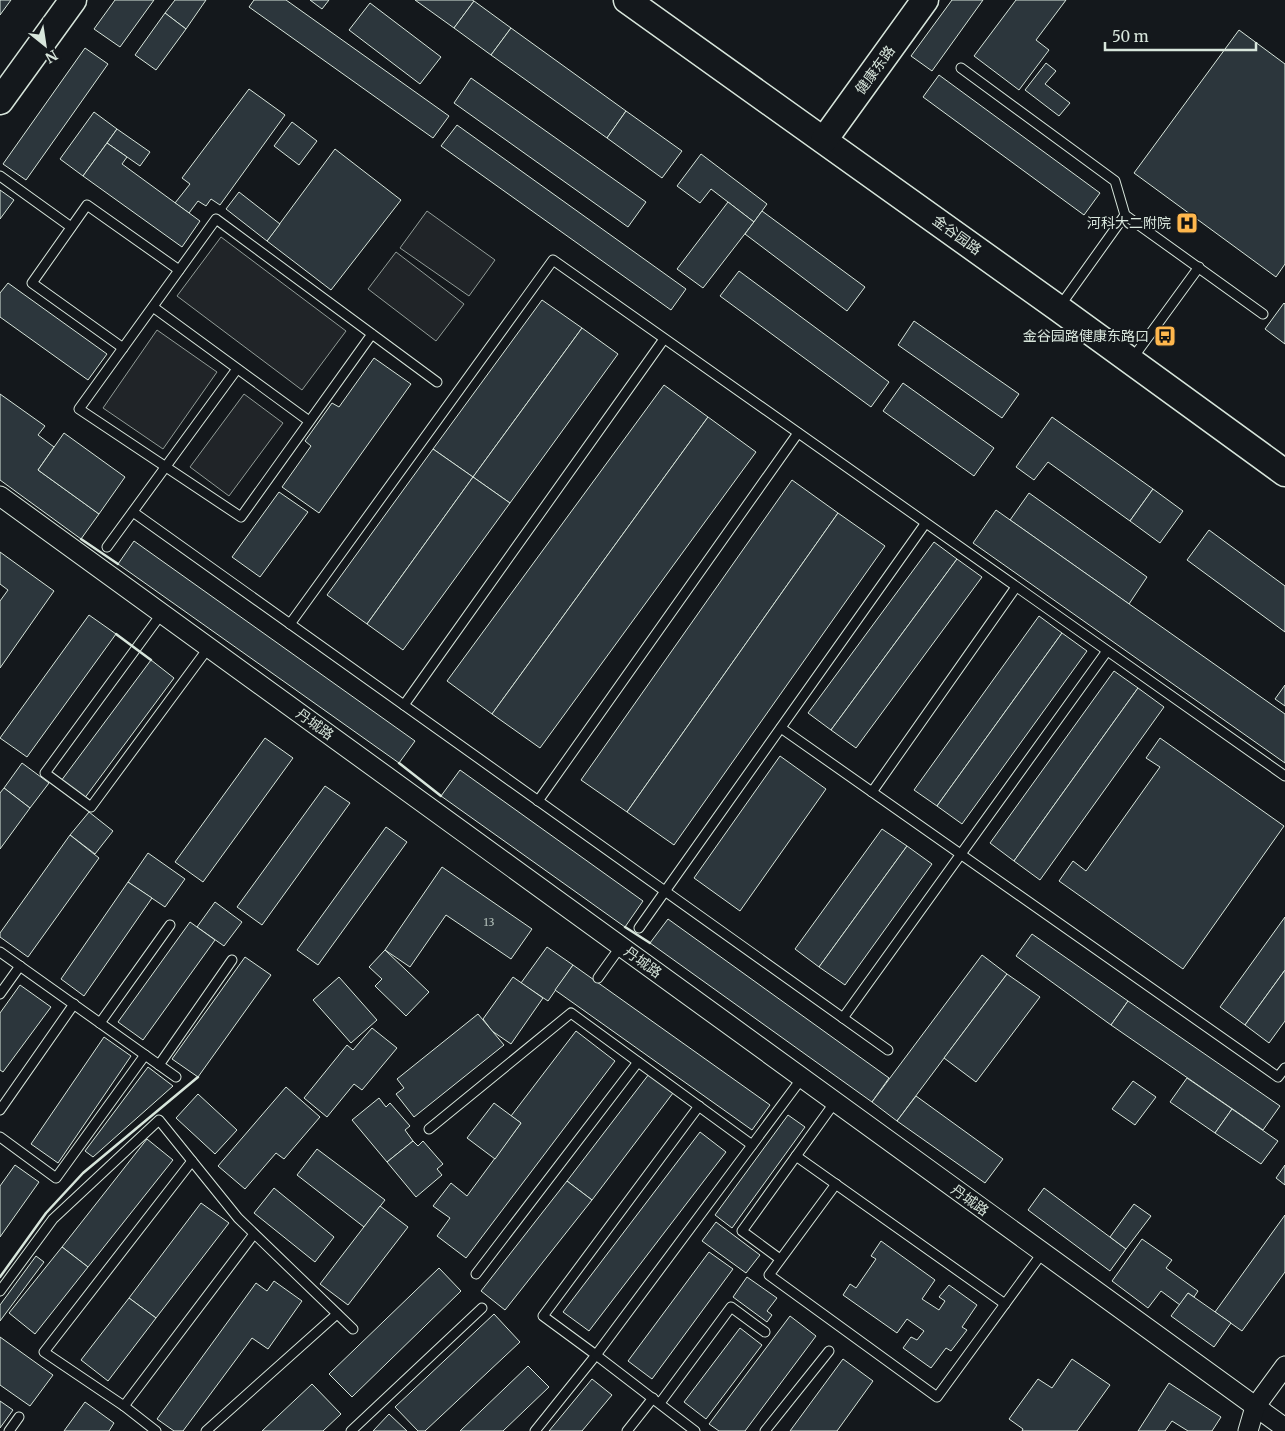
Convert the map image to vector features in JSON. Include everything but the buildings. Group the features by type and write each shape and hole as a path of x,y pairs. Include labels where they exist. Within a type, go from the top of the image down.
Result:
{"main road":[{"path":"0,77 56,0"},
{"path":"0,100 73,0"},
{"name":"金谷园路","path":"627,0 827,135 1062,303 1135,356 1285,474"},
{"name":"金谷园路","path":"649,0 827,135"},
{"name":"健康东路","path":"827,135 925,0"},
{"name":"金谷园路","path":"1135,356 1285,455"}],"street":[{"name":"丹城路","path":"0,496 1285,1428"},
{"path":"1248,1431 1255,1407 1285,1366"}],"lane":[{"path":"961,68 1115,181 1126,215 1263,314"},
{"path":"0,176 71,227"},
{"path":"123,348 32,283 71,227 87,205 179,270"},
{"path":"1062,303 1126,215"},
{"path":"372,334 241,517 79,409 216,219 372,334 436,382"},
{"path":"290,624 553,260 1285,776"},
{"path":"1135,356 1199,267"},
{"path":"153,307 309,421"},
{"path":"404,705 664,339"},
{"path":"107,547 237,369"},
{"path":"538,801 798,433"},
{"path":"133,512 888,1050"},
{"path":"639,928 925,524"},
{"path":"872,792 1016,587"},
{"path":"162,613 45,773 91,807 209,647"},
{"path":"843,1018 1107,651"},
{"path":"781,728 1278,1078 1285,1068"},
{"path":"100,1023 170,925"},
{"path":"598,978 621,946"},
{"path":"0,952 176,1077"},
{"path":"159,1064 232,960"},
{"path":"0,994 20,966"},
{"path":"0,1110 74,1004"},
{"path":"429,1130 573,1011 638,1062 752,1145"},
{"path":"0,1138 56,1178 145,1055"},
{"path":"476,1274 638,1062"},
{"path":"535,1431 596,1355 802,1078"},
{"path":"780,1259 742,1231 835,1102"},
{"path":"694,1431 543,1316 699,1106"},
{"path":"0,1291 53,1219 159,1120 238,1218 353,1329"},
{"path":"796,1156 1005,1304"},
{"path":"156,1431 124,1406 44,1352 192,1161"},
{"path":"836,1184 769,1275 936,1397 1043,1252"},
{"path":"124,1406 254,1234"},
{"path":"627,1431 656,1401 731,1307 765,1332"},
{"path":"351,1431 482,1308"},
{"path":"206,1431 337,1314"},
{"path":"765,1431 829,1351"},
{"path":"9,1431 19,1417"}],"shaded area":[{"path":"427,211 495,260 469,296 400,248"},
{"path":"221,237 346,331 302,390 177,296"},
{"path":"396,252 464,304 436,341 368,289"},
{"path":"157,330 217,372 163,449 103,408"},
{"path":"244,394 283,423 229,496 190,467"}],"wall":[{"path":"81,539 118,564"},
{"path":"116,634 151,660"},
{"path":"399,763 441,796"},
{"path":"625,927 650,943"},
{"path":"0,1277 46,1213 83,1173 198,1077"}],"place":[{"name":"河科大二附院","path":"1187,223"},
{"name":"金谷园路健康东路口","path":"1165,336"}]}
